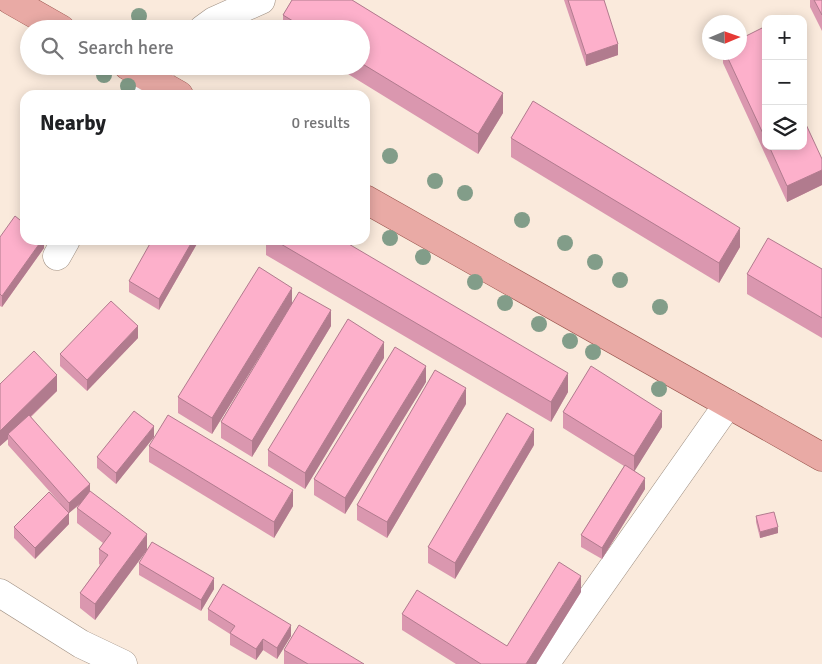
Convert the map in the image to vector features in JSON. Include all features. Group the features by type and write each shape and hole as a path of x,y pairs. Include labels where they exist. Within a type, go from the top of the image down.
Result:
{"main road":[{"path":"10,0 46,20"},
{"path":"154,81 170,90"},
{"path":"370,203 822,456"}],"street":[{"path":"216,20 260,0"},
{"path":"545,664 728,404"},
{"path":"0,594 81,644 123,664"}],"building":[{"path":"292,0 352,0 503,93 478,134 370,68 370,20 291,20 283,15"},
{"path":"568,0 604,0 618,44 586,55"},
{"path":"814,0 822,0 822,15"},
{"path":"762,28 762,131 729,60 747,60 747,36"},
{"path":"533,101 740,228 719,263 511,138"},
{"path":"807,127 822,159 822,170 787,186 771,150 807,150"},
{"path":"15,216 20,220 20,245 38,245 2,296 0,294 0,237"},
{"path":"768,238 822,269 822,318 747,274"},
{"path":"149,245 190,245 159,299 129,281"},
{"path":"283,245 350,245 568,373 551,402"},
{"path":"259,267 292,288 212,418 178,397"},
{"path":"299,292 331,310 252,441 221,422"},
{"path":"111,301 138,326 87,380 60,354"},
{"path":"348,319 384,342 305,473 268,450"},
{"path":"395,347 426,366 345,498 314,479"},
{"path":"34,351 57,375 0,431 0,384"},
{"path":"591,366 662,411 634,456 563,412"},
{"path":"435,370 466,388 387,522 357,505"},
{"path":"134,411 154,426 116,473 97,457"},
{"path":"507,413 534,429 455,563 428,547"},
{"path":"29,415 90,484 69,503 8,434"},
{"path":"168,415 293,490 274,522 149,446"},
{"path":"625,465 645,478 602,548 581,535"},
{"path":"90,491 147,534 95,604 80,593 108,555 99,549 111,533 77,508"},
{"path":"49,492 69,513 35,548 14,527"},
{"path":"774,512 778,527 760,532 756,516"},
{"path":"152,542 214,578 201,600 139,563"},
{"path":"559,562 581,576 526,664 481,664 402,614 417,590 507,646"},
{"path":"223,584 291,625 277,648 263,639 256,649 230,633 235,626 208,609"},
{"path":"299,625 364,664 308,664 284,650"}]}
